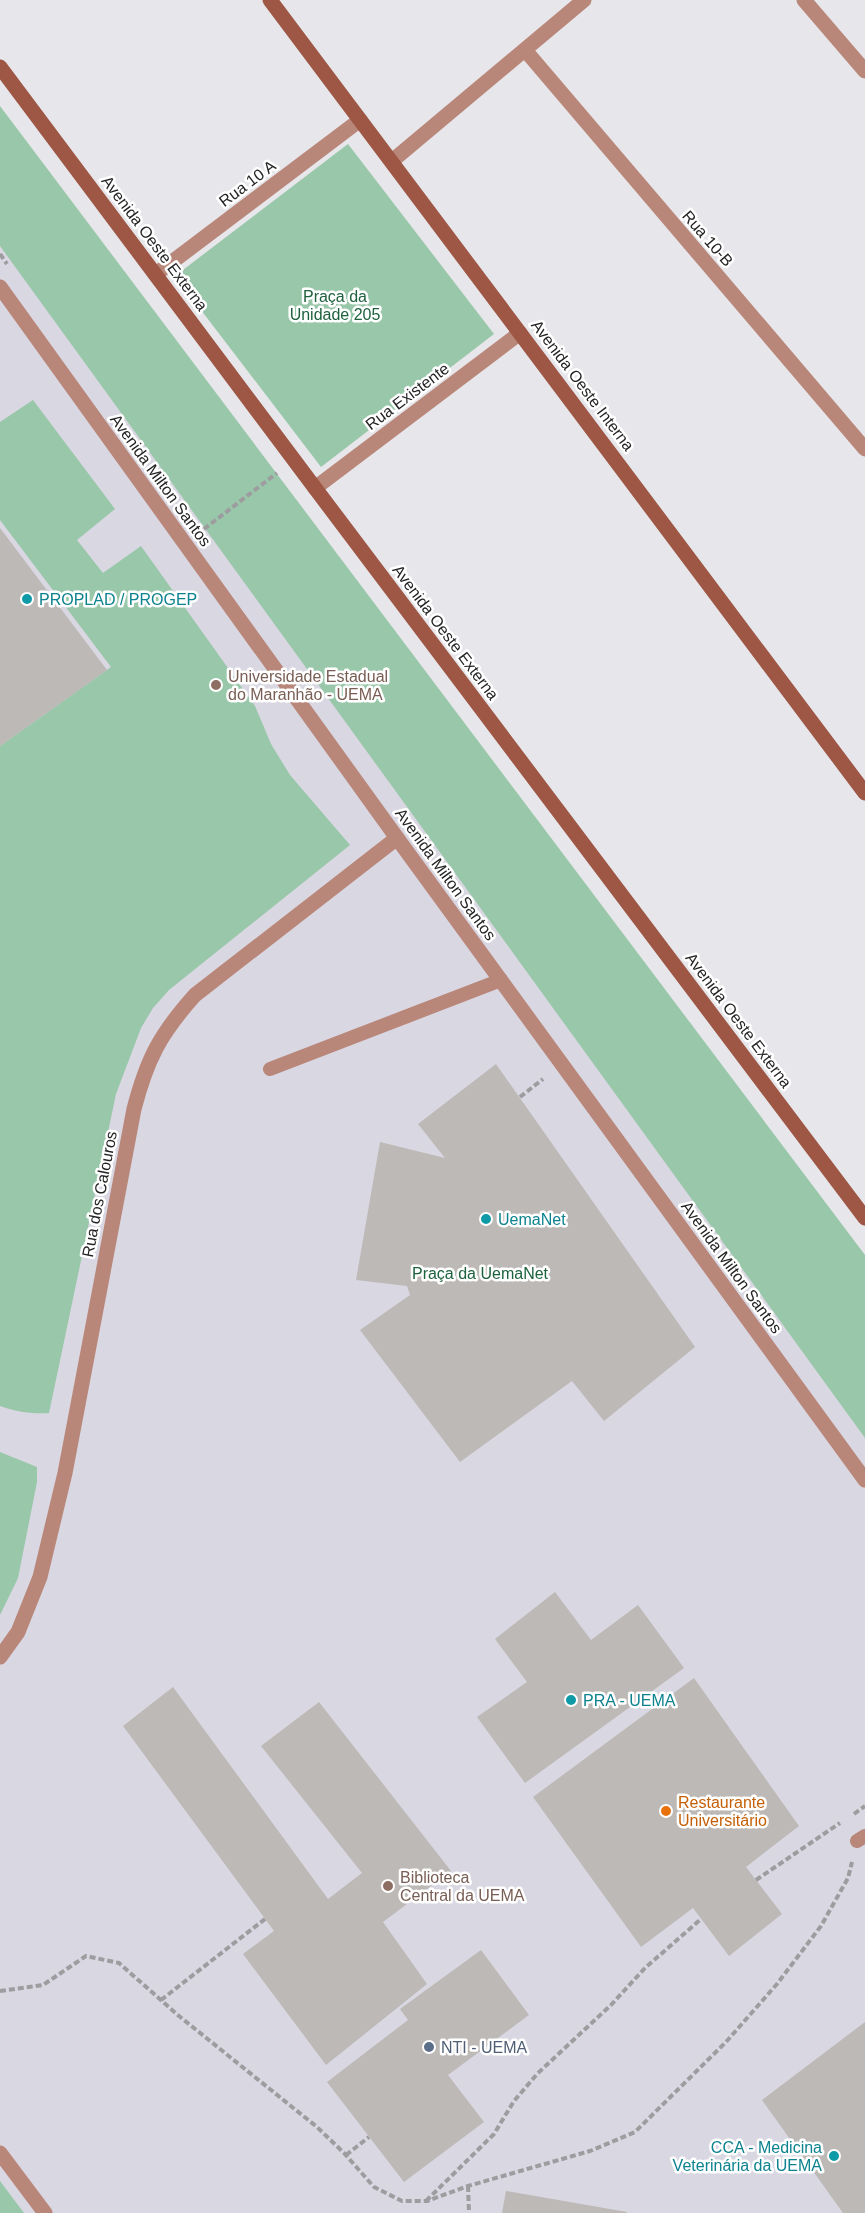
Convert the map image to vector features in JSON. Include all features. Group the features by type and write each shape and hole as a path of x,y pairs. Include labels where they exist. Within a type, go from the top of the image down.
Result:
{"street":[{"name":"Avenida Oeste Interna","path":"270,0 865,793"},
{"path":"392,161 584,0"},
{"path":"804,0 865,70"},
{"name":"Rua 10-B","path":"525,50 865,448"},
{"name":"Avenida Oeste Externa","path":"0,67 865,1218"},
{"name":"Rua 10 A","path":"156,274 360,120"},
{"name":"Avenida Milton Santos","path":"0,287 397,838 865,1480"},
{"name":"Rua Existente","path":"315,488 520,333"},
{"name":"Rua dos Calouros","path":"0,1657 18,1632 40,1577 65,1473 134,1109 142,1076 157,1043 171,1022 195,995 397,838"},
{"path":"0,2153 45,2213"}],"lane":[{"path":"270,1069 501,980"}],"path":[{"path":"200,531 294,460"},
{"path":"851,1816 865,1806"},
{"path":"756,1880 844,1820"},
{"path":"0,1991 43,1985 86,1956 119,1963 160,2000 317,2127 374,2187 402,2201 425,2201 468,2186 590,2151 635,2132 726,2042 777,1984 821,1926 848,1878 861,1838"},
{"path":"160,2000 265,1919"},
{"path":"425,2201 494,2134 514,2101 538,2073 611,2005 645,1968 701,1919"},
{"path":"346,2155 369,2137"},
{"path":"468,2186 470,2213"}],"shaded area":[{"name":"Universidade Estadual do Maranhão - UEMA","path":"0,114 865,1256 865,2213 0,2213"}],"green space":[{"path":"0,106 865,1255 865,1438 0,246"},
{"name":"Praça da Unidade 205","path":"348,144 494,334 321,467 175,276"},
{"path":"33,400 115,509 77,540 103,573 141,546 255,706 271,744 290,775 350,845 169,990 153,1008 141,1028 116,1094 49,1413 24,1412 0,1406 0,746 111,667 0,520 0,422"},
{"path":"0,1452 37,1467 37,1482 18,1578 0,1615"},
{"path":"0,2181 24,2213 0,2213"}],"building":[{"name":"PROPLAD / PROGEP","path":"0,528 107,670 0,746"},
{"name":"UemaNet","path":"496,1064 695,1347 604,1421 572,1381 460,1462 360,1330 410,1295 407,1286 356,1280 380,1142 445,1158 418,1124"},
{"name":"PRA - UEMA","path":"555,1592 591,1640 638,1605 684,1668 525,1783 477,1717 527,1682 495,1639"},
{"name":"Restaurante Universitário","path":"694,1678 799,1826 746,1867 782,1914 729,1956 693,1908 641,1947 533,1797"},
{"name":"Biblioteca Central da UEMA","path":"173,1687 328,1899 362,1873 261,1746 319,1702 451,1871 383,1922 427,1984 326,2065 243,1954 274,1931 123,1726"},
{"name":"NTI - UEMA","path":"481,1950 529,2015 448,2075 484,2122 404,2182 327,2082 408,2020 400,2009"},
{"name":"CCA - Medicina Veterinária da UEMA","path":"865,2022 865,2213 843,2213 762,2100"},
{"path":"506,2191 627,2212 627,2213 502,2213"}],"place":[{"name":"PROPLAD / PROGEP","path":"27,599"},
{"name":"Universidade Estadual do Maranhão - UEMA","path":"216,685"},
{"name":"UemaNet","path":"486,1219"},
{"name":"PRA - UEMA","path":"571,1700"},
{"name":"Restaurante Universitário","path":"666,1811"},
{"name":"Biblioteca Central da UEMA","path":"388,1886"},
{"name":"NTI - UEMA","path":"429,2047"},
{"name":"CCA - Medicina Veterinária da UEMA","path":"834,2156"}],"park label":[{"name":"Praça da UemaNet","path":"480,1273"}]}
